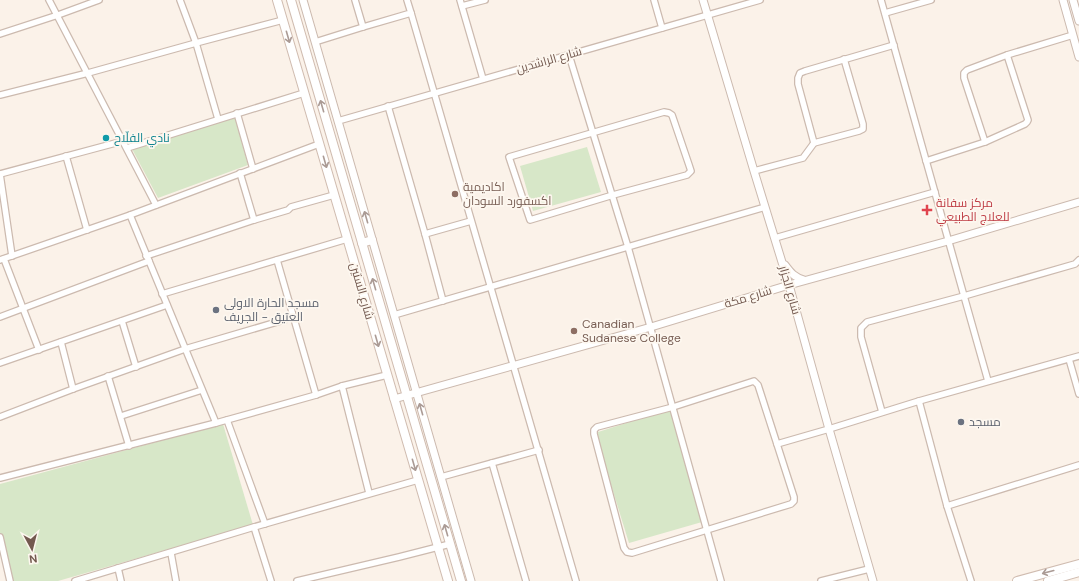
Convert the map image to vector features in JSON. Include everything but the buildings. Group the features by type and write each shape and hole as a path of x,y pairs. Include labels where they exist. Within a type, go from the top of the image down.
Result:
{"main road":[{"name":"شارع الستين","path":"277,0 448,581"},
{"name":"شارع الستين","path":"291,0 461,581"},
{"path":"314,125 326,121"},
{"path":"362,243 372,240"},
{"path":"444,567 456,564"},
{"path":"1017,581 1079,564"},
{"path":"1048,581 1079,572"}],"street":[{"path":"49,0 156,205"},
{"path":"0,34 99,0"},
{"path":"180,0 196,43 218,119"},
{"path":"303,0 471,581"},
{"path":"355,0 363,27"},
{"path":"407,0 576,581"},
{"path":"460,0 483,79"},
{"path":"462,6 486,0"},
{"path":"654,0 662,28"},
{"name":"شارع الجزار","path":"703,0 789,285 873,581"},
{"name":"شارع الراشدين","path":"338,120 760,0"},
{"path":"881,0 988,381"},
{"path":"885,13 931,0"},
{"path":"1063,0 1079,57"},
{"path":"1073,0 1077,8 1079,21"},
{"path":"315,42 411,13"},
{"path":"0,95 88,73 283,20"},
{"path":"984,142 964,78 964,73 967,70 1007,55 1073,35"},
{"path":"814,143 798,84 800,73 894,45"},
{"path":"569,55 628,246 722,581"},
{"path":"926,161 984,142 1027,122 1028,120 1021,95 1007,55"},
{"path":"754,171 803,158 814,143 859,131 863,128 844,59"},
{"path":"127,148 304,93"},
{"path":"388,106 443,301"},
{"path":"664,112 669,113 672,115 690,171 687,176 613,195 530,220 509,157 593,133 664,112"},
{"path":"237,113 253,168"},
{"path":"12,256 0,174 123,141"},
{"path":"39,350 2,259 130,215 319,144"},
{"path":"66,156 87,230"},
{"path":"240,174 254,220"},
{"path":"775,238 935,192"},
{"path":"0,317 148,258 254,220 334,194"},
{"name":"شارع مكة","path":"394,399 651,327 806,280 948,241 1079,202"},
{"path":"394,315 765,207"},
{"path":"130,215 216,423"},
{"path":"425,234 471,221"},
{"path":"162,294 347,239"},
{"path":"277,260 316,395"},
{"path":"781,260 793,275 806,280"},
{"path":"882,412 861,337 861,328 868,322 1075,264 1079,260"},
{"path":"0,363 167,305"},
{"path":"0,417 185,348 294,317"},
{"path":"122,321 136,367"},
{"path":"61,342 72,389"},
{"path":"777,444 919,401 1079,356"},
{"path":"1069,359 1079,394"},
{"path":"0,478 216,423 316,395 342,386 387,375"},
{"path":"108,376 129,446"},
{"path":"754,381 758,385 794,501 791,504 632,553 627,552 624,548 594,430 597,427 673,407 754,381"},
{"path":"342,386 369,494"},
{"path":"121,416 202,390"},
{"path":"919,401 947,506 971,581"},
{"path":"227,420 265,524"},
{"path":"441,477 539,450"},
{"path":"492,463 526,581"},
{"path":"947,506 1079,465"},
{"path":"75,581 254,527 418,480"},
{"path":"254,527 271,581"},
{"path":"0,537 10,581"},
{"path":"297,581 450,544"},
{"path":"171,553 176,581"},
{"path":"118,568 121,581"},
{"path":"821,581 869,569"}],"green space":[{"path":"235,118 248,165 158,198 131,147"},
{"path":"587,147 601,192 533,211 520,166"},
{"path":"670,409 702,522 629,543 595,433"},
{"path":"223,424 253,525 58,581 9,581 0,539 0,484"}],"place":[{"name":"نادي الفلّاح","path":"106,138"},
{"name":"اكاديمية اكسفورد السودان","path":"455,194"},
{"name":"مركز سفانة للعلاج الطبيعي","path":"927,210"},
{"name":"مسجد الحارة الاولى العتيق - الجريف","path":"216,310"},
{"name":"Canadian Sudanese College","path":"574,331"},
{"name":"مسجد","path":"961,422"}]}
